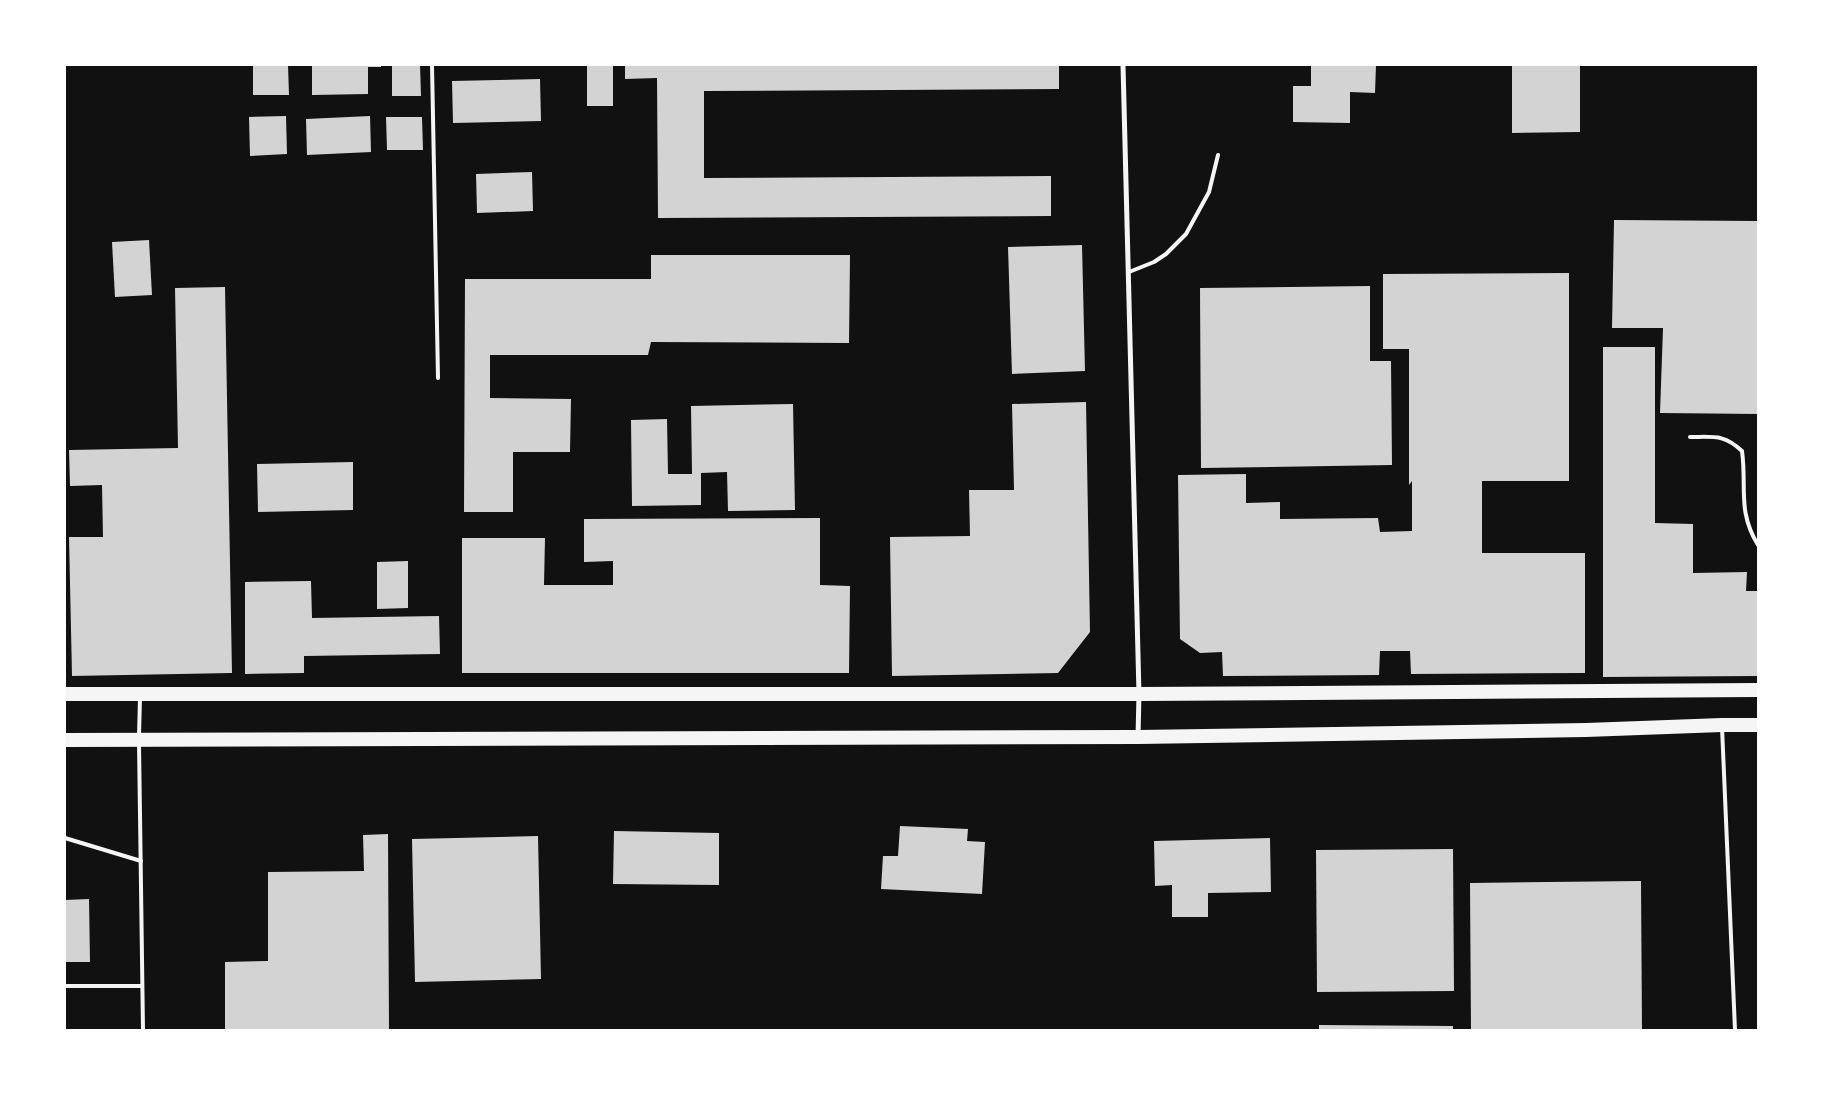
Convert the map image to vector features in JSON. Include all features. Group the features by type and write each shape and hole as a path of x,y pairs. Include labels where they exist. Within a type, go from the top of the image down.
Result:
{"highway":[{"path":"65,694 140,696 1139,694 1758,690"},
{"path":"65,740 1138,736 1576,730 1758,725"}],"street":[{"path":"1123,65 1139,694 1138,736"}],"lane":[{"path":"432,65 438,378"},
{"path":"1129,272 1154,262 1166,254 1186,234 1209,192 1218,155"},
{"path":"1690,437 1724,438 1742,451 1744,506 1749,530 1758,545"},
{"path":"140,696 143,1030"},
{"path":"1722,725 1735,1030"},
{"path":"65,838 141,861"},
{"path":"65,986 142,986"}],"building":[{"path":"253,65 288,65 289,95 253,95"},
{"path":"312,65 381,65 381,67 368,67 368,94 312,95"},
{"path":"392,65 420,65 421,96 392,96"},
{"path":"587,65 613,65 613,106 587,106"},
{"path":"625,65 1059,65 1059,89 704,91 704,178 1051,176 1051,216 658,218 657,78 625,79"},
{"path":"1311,65 1376,65 1375,93 1350,92 1350,123 1293,122 1293,86 1311,86"},
{"path":"1512,65 1580,65 1580,132 1512,133"},
{"path":"540,79 541,121 453,123 452,81"},
{"path":"286,116 287,154 250,156 249,117"},
{"path":"370,116 371,152 307,155 306,119"},
{"path":"386,117 422,117 423,150 387,150"},
{"path":"532,172 533,211 477,213 476,174"},
{"path":"1614,220 1758,221 1758,414 1660,413 1663,328 1612,328"},
{"path":"149,240 152,295 115,297 112,242"},
{"path":"1082,245 1085,371 1012,374 1008,247"},
{"path":"651,255 850,255 849,343 651,342 648,355 490,355 490,398 571,399 570,452 513,452 513,512 464,512 465,279 651,279"},
{"path":"1569,273 1569,481 1482,481 1482,553 1585,553 1585,673 1411,674 1410,651 1380,651 1379,675 1223,676 1222,652 1200,653 1180,639 1178,475 1246,474 1246,503 1280,502 1280,519 1378,518 1380,532 1412,531 1412,481 1409,485 1409,349 1383,349 1383,274"},
{"path":"1370,286 1370,361 1391,361 1392,465 1201,468 1200,288"},
{"path":"225,287 232,673 72,676 69,537 103,537 102,485 70,486 69,450 178,448 175,288"},
{"path":"1603,347 1655,347 1655,523 1693,524 1693,573 1747,572 1746,591 1758,591 1758,676 1603,677"},
{"path":"1086,402 1090,632 1058,673 892,676 890,537 970,536 969,490 1014,490 1012,404"},
{"path":"793,404 795,510 728,511 727,472 701,473 701,505 632,506 631,420 667,419 668,474 692,474 691,406"},
{"path":"353,462 353,510 258,512 257,464"},
{"path":"820,518 820,585 850,586 849,673 462,673 462,538 545,538 544,585 613,585 613,561 584,562 584,519"},
{"path":"408,561 408,608 377,609 377,562"},
{"path":"311,581 312,618 439,616 440,654 304,656 304,673 245,674 245,582"},
{"path":"900,826 968,829 967,841 985,842 982,894 881,889 883,856 898,856"},
{"path":"614,831 719,833 719,885 613,884"},
{"path":"388,834 389,1030 225,1030 225,962 268,961 268,872 364,871 363,835"},
{"path":"538,836 541,979 415,982 412,839"},
{"path":"1270,838 1271,892 1208,893 1208,917 1172,917 1172,885 1155,886 1154,841"},
{"path":"1453,849 1454,991 1317,992 1316,850"},
{"path":"1641,881 1642,1030 1471,1030 1470,883"},
{"path":"89,899 90,962 65,962 65,900"},
{"path":"1319,1025 1453,1026 1453,1030 1319,1030"}]}
